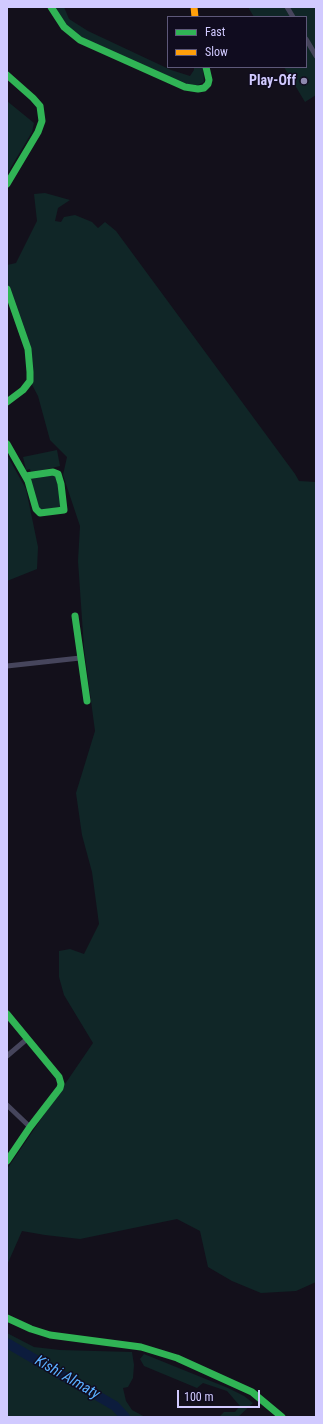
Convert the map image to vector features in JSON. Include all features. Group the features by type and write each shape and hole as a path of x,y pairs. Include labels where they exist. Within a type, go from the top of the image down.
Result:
{"street":[{"path":"51,7 64,27 80,40 185,87 198,89 204,88 208,84 209,80 206,68"},
{"path":"287,7 292,16"},
{"path":"307,41 316,56"},
{"path":"7,75 40,106 42,121 38,132 7,184"},
{"path":"7,289 28,349 30,381 23,390 7,402"},
{"path":"7,444 26,476 36,509 40,513 64,510 61,484 58,474 53,472 26,476"},
{"path":"75,616 87,701"},
{"path":"7,666 29,665 80,658"},
{"path":"7,1014 59,1077 61,1084 53,1098 7,1161"},
{"path":"7,1056 27,1039"},
{"path":"7,1105 30,1128"},
{"path":"7,1318 50,1335 141,1348 177,1358 252,1392 282,1417"}],"green space":[{"path":"54,7 64,7 69,19 88,31 171,70 190,76 194,68 203,68 204,82 198,85 190,85 142,65 77,35 63,23"},
{"path":"248,7 285,7 290,16 253,16"},
{"path":"287,7 316,7 316,56 307,41 307,16 292,16"},
{"name":"Play-Off","path":"307,44 316,59 316,95 305,102 285,68 307,68"},
{"path":"7,101 34,123 32,132 7,174"},
{"path":"45,193 70,200 58,208 55,221 61,222 64,217 75,215 92,222 98,228 105,222 116,231 299,481 316,482 316,1282 296,1291 261,1293 232,1281 208,1267 200,1231 177,1219 80,1239 22,1231 7,1265 7,1169 93,1043 64,995 59,977 59,951 70,949 84,954 99,924 92,872 82,835 76,793 95,731 84,648 78,561 80,526 63,475 67,457 50,440 38,396 30,381 28,349 7,287 7,265 16,263 37,221 34,194"},
{"path":"57,450 60,466 31,473 30,469 26,470 23,457"},
{"path":"7,455 26,489 38,547 37,569 7,581"},
{"path":"52,474 57,478 61,507 40,510 30,482 31,479"},
{"path":"7,1333 34,1347 60,1350 132,1352 134,1365 133,1378 128,1387 123,1388 126,1401 132,1410 145,1417 7,1417"},
{"path":"144,1354 228,1388 244,1396 253,1403 238,1417 219,1417 224,1412 235,1412 240,1406 227,1391 203,1383 197,1388 144,1366 140,1359"}],"waterway":[{"name":"Kіshі Almaty","path":"7,1343 115,1406 125,1417"}],"traffic: fast":[{"path":"51,7 64,27 80,40 185,87 198,89 204,88 208,84 209,80 206,68"},
{"path":"7,75 40,106 42,121 38,132 7,184"},
{"path":"7,289 28,349 30,372 30,381 23,390 7,402"},
{"path":"7,444 28,481 36,509 40,513 64,510 61,484 58,474 53,472 26,476"},
{"path":"75,616 87,701"},
{"path":"7,1014 59,1077 61,1084 60,1088 30,1127 7,1161"},
{"path":"7,1318 31,1329 50,1335 141,1347 177,1358 252,1392 282,1417"}],"traffic: slow":[{"path":"194,7 195,16"}],"place":[{"name":"Play-Off","path":"304,81"}]}
